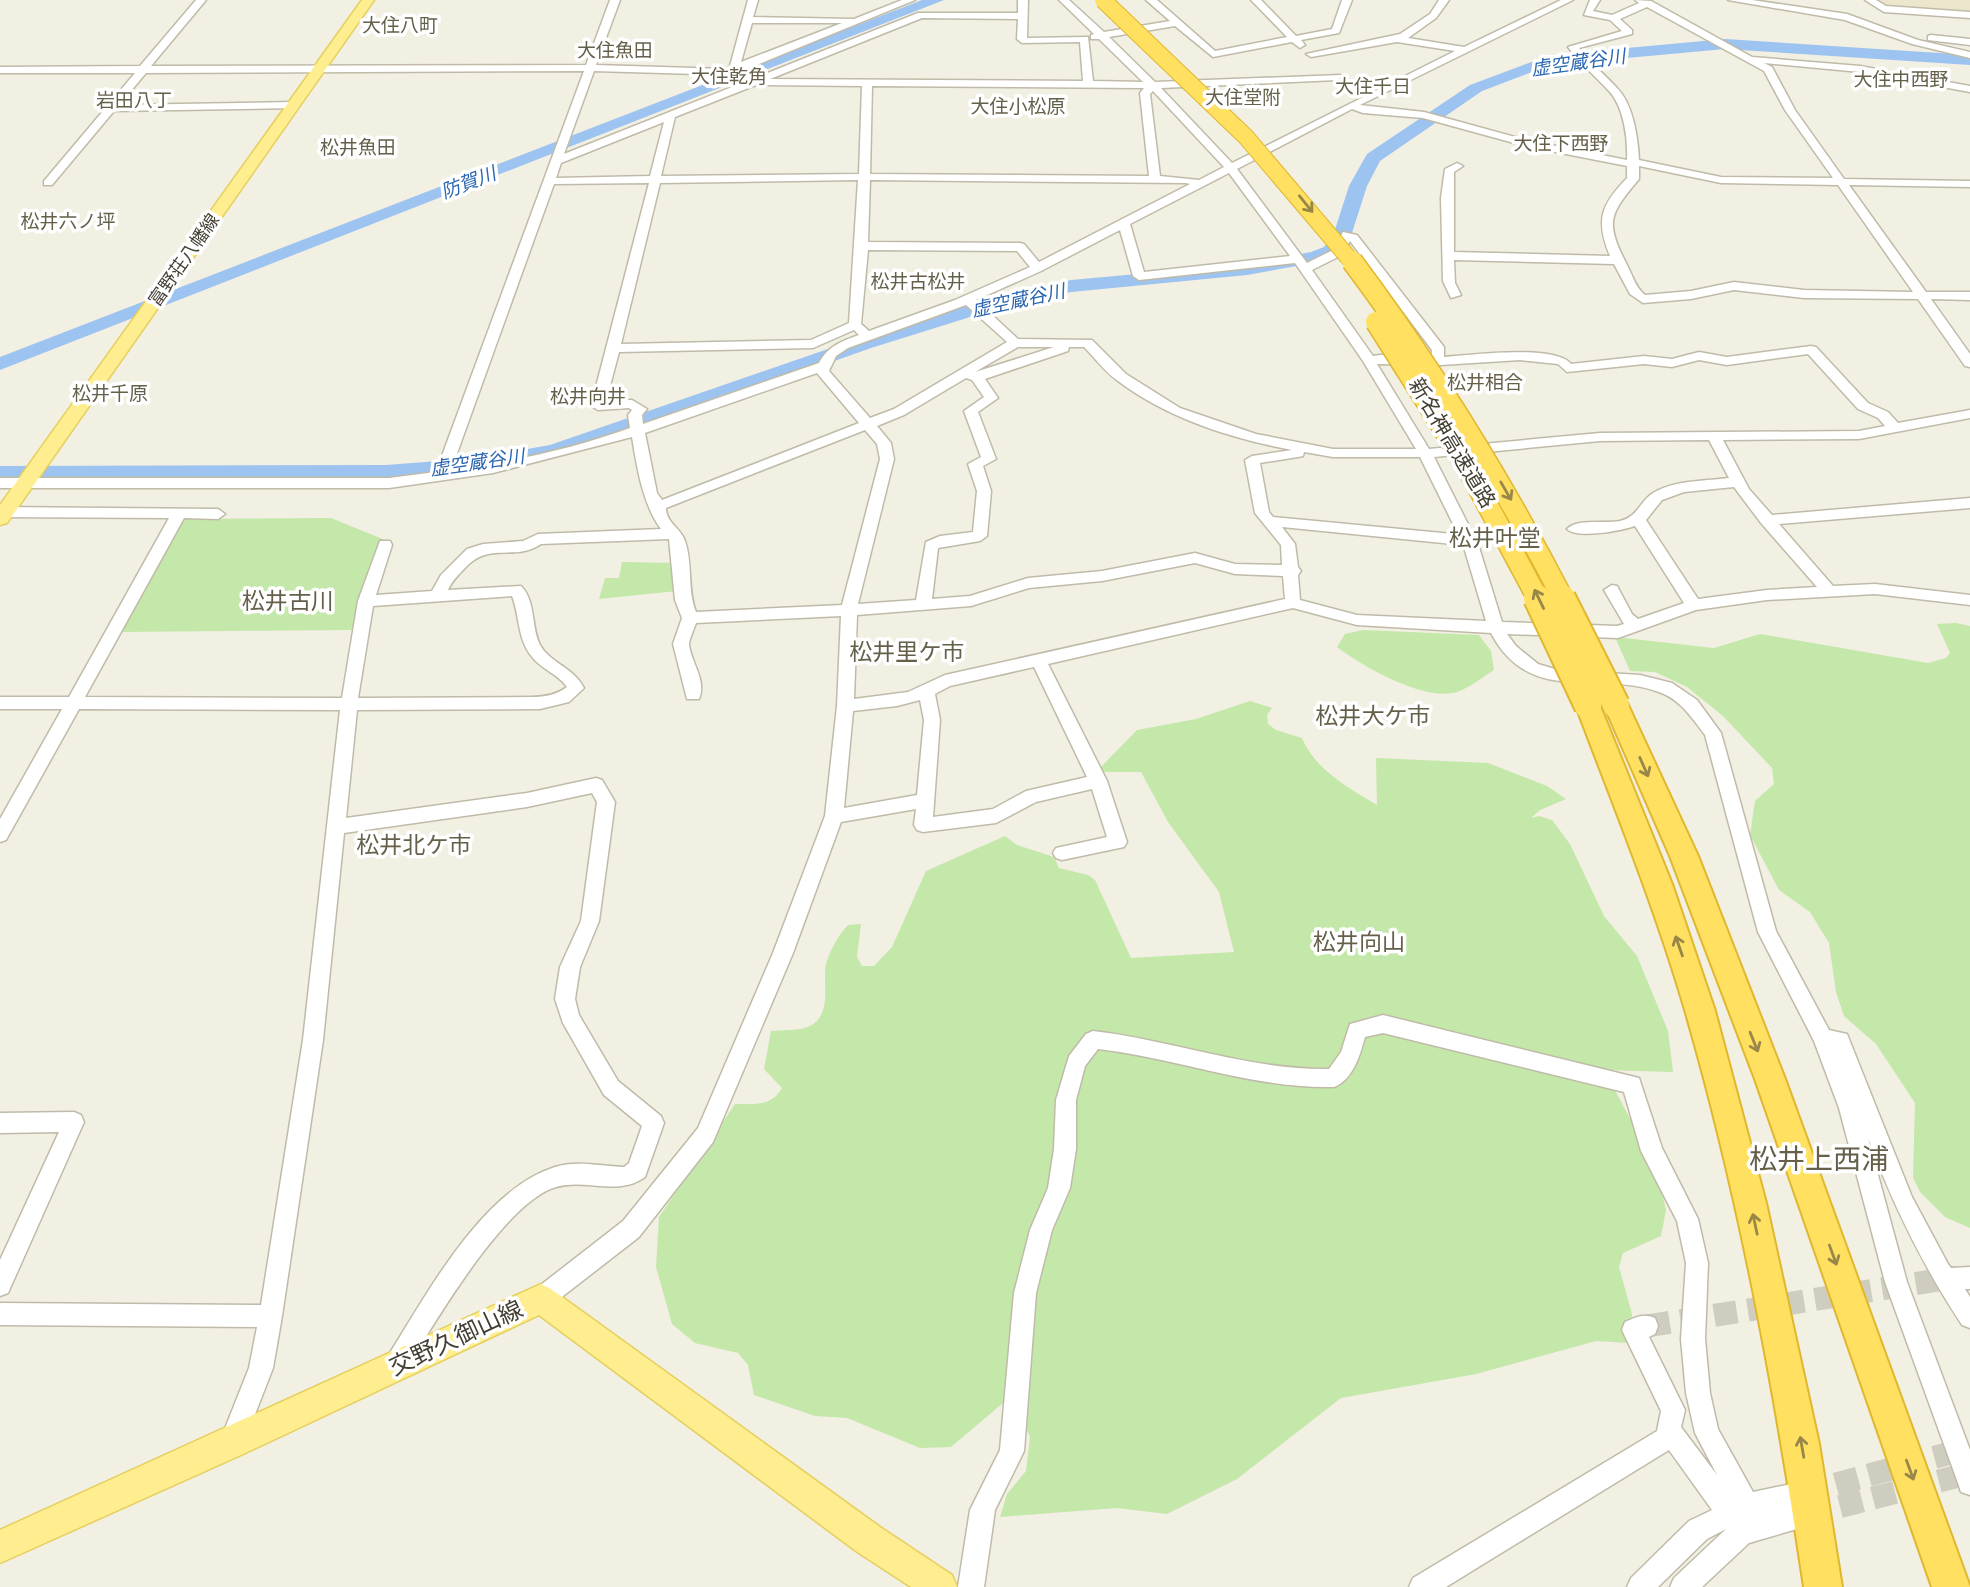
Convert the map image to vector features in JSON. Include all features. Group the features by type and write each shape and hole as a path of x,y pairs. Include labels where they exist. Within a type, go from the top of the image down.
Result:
{"highway":[{"name":"新名神高速道路","path":"1085,0 1227,137 1336,266 1401,358 1464,457 1517,554 1588,706 1658,884 1700,1011 1756,1230 1801,1444 1823,1587"},
{"name":"新名神高速道路","path":"1103,0 1238,127 1291,186 1413,343 1474,435 1533,538 1616,705 1684,856 1729,979 1770,1079 1951,1587"}],"main road":[{"name":"富野荘八幡線","path":"2,515 368,0"},
{"name":"交野久御山線","path":"0,1547 541,1300 856,1531 940,1587"}],"street":[{"path":"48,183 201,0"},
{"path":"441,478 615,0"},
{"path":"732,70 753,0"},
{"path":"0,70 732,70 910,0"},
{"path":"1023,0 1022,39 1025,41 1085,39 1177,23"},
{"path":"1064,0 1153,85 1229,167 1303,263 1369,360 1425,453 1470,541 1496,628 1510,650 1536,670 1556,677 1641,678 1665,686 1703,714 1713,733 1767,932 1823,1039 1849,1108 1896,1282 1970,1483"},
{"path":"1151,0 1222,63"},
{"path":"1256,0 1293,39 1324,65 1363,110 1424,115 1525,143 1721,180 1970,184"},
{"path":"1213,54 1339,30 1347,0"},
{"path":"757,82 1153,85 1239,80 1324,65 1401,40 1432,20 1444,0"},
{"path":"0,483 30,478 389,483 441,478 558,455 638,432 826,361 843,345 967,299 1037,268 1229,167 1353,97 1467,50 1568,0"},
{"path":"1595,0 1587,13 1613,18 1629,32 1573,47 1590,69 1615,91 1630,124 1633,179 1611,202 1605,226 1618,260 1637,296 1643,299 1691,295 1734,286 1804,294 1970,296"},
{"path":"1733,0 1847,17 1950,52 1970,55"},
{"path":"1870,0 1884,9 1970,15"},
{"path":"1613,18 1644,1 1768,69 1776,79 1790,110 1970,363"},
{"path":"558,151 670,118 921,15 1023,16"},
{"path":"748,20 860,20"},
{"path":"1900,34 1970,42"},
{"path":"1085,39 1088,85"},
{"path":"1401,40 1467,50"},
{"path":"1752,59 1860,69 1970,89"},
{"path":"1230,72 1239,80"},
{"path":"855,325 862,246 867,84"},
{"path":"1153,85 1145,93 1155,180"},
{"path":"111,108 295,105"},
{"path":"670,118 598,406 639,405 640,408 635,415 650,494 659,506 659,516 678,541 683,600 690,618 681,644 689,666 693,695"},
{"path":"1455,295 1448,284 1450,256 1447,190 1449,171 1457,166"},
{"path":"547,181 863,177 1155,180 1198,183"},
{"path":"1124,222 1139,276 1303,263 1338,253 1347,235 1353,238 1408,305 1405,308 1439,349 1437,361"},
{"path":"862,246 1020,247 1037,268"},
{"path":"1450,256 1618,260"},
{"path":"967,299 1015,343"},
{"path":"1384,323 1415,320"},
{"path":"614,348 813,344 855,325"},
{"path":"855,325 867,336"},
{"path":"659,506 869,424 923,400 972,375 1015,343 1087,343 1121,377 1175,411 1253,439 1305,450 1364,454 1425,453 1601,437 1859,435 1970,414"},
{"path":"972,375 1087,343"},
{"path":"1369,360 1387,358 1437,361 1520,356 1562,361 1567,368 1644,360 1672,363 1699,356 1727,361 1811,350 1863,406 1883,415 1895,429"},
{"path":"541,1300 631,1229 706,1135 783,953 834,816 845,706 849,610 887,458 884,443 828,382 822,371 826,361"},
{"path":"923,605 932,546 940,541 981,536 984,491 975,464 989,459 971,411 990,398 972,375"},
{"path":"1714,437 1738,482 1766,520 1829,591"},
{"path":"1293,603 1293,571 1288,544 1262,513 1252,460 1265,456 1294,455 1305,450"},
{"path":"1574,529 1594,530 1638,520 1657,497 1682,488 1738,482"},
{"path":"1766,520 1970,503"},
{"path":"0,835 179,514"},
{"path":"2,515 218,514"},
{"path":"1638,520 1694,605"},
{"path":"1268,521 1453,539"},
{"path":"439,597 439,589 449,575 472,551 482,548 531,545 538,539 672,534"},
{"path":"230,1444 261,1368 271,1316 313,1040 349,704 366,601 385,545"},
{"path":"690,618 758,617 971,601 1028,583 1102,576 1185,558 1205,559 1235,569 1293,571"},
{"path":"0,703 72,705 550,702 568,696 576,688 571,676 539,655 531,639 521,594 516,590 366,601"},
{"path":"1612,590 1626,617 1635,625"},
{"path":"845,706 888,702 927,694 945,681 1293,603 1357,620 1600,633 1618,632 1694,605 1767,595 1829,591 1910,591 1970,600"},
{"path":"1038,659 1098,782 1118,842 1062,853"},
{"path":"927,694 932,720 923,825 996,816 1032,796 1098,782"},
{"path":"334,827 527,800 596,785 606,802 590,921 570,967 565,999 570,1017 611,1088 654,1123 637,1170 627,1177 555,1176 512,1201 490,1225 394,1367"},
{"path":"834,816 926,799"},
{"path":"971,1587 980,1518 986,1499 1004,1472 1012,1451 1025,1293 1041,1230 1059,1188 1065,1149 1066,1100 1076,1062 1093,1040 1118,1041 1258,1074 1304,1080 1334,1078 1350,1056 1357,1030 1383,1024 1632,1085 1652,1150 1686,1219 1697,1263 1693,1339 1698,1393 1707,1433 1738,1510"},
{"path":"1823,1039 1840,1040 1903,1202 1940,1272 1970,1317"},
{"path":"0,1123 74,1122 0,1285"},
{"path":"0,1314 271,1316"},
{"path":"1422,1587 1667,1438 1673,1410 1633,1330 1647,1325"},
{"path":"1669,1430 1738,1510"},
{"path":"1640,1587 1698,1530 1738,1510 1795,1506 1742,1532 1683,1587"}],"shaded area":[{"path":"1872,0 1970,0 1970,14 1887,9"}],"green space":[{"path":"331,518 390,542 357,630 118,632 181,519"},
{"path":"622,562 676,563 677,591 599,599 605,578 619,578"},
{"path":"1956,623 1970,626 1970,1228 1945,1217 1920,1192 1913,1178 1915,1103 1876,1044 1844,1016 1836,992 1829,943 1810,912 1779,890 1750,835 1755,801 1774,784 1772,768 1723,716 1687,687 1655,672 1630,671 1615,637 1714,648 1760,634 1928,663 1946,658 1950,653 1937,624"},
{"path":"1363,630 1479,635 1491,651 1494,670 1457,692 1443,694 1411,687 1377,672 1337,647 1345,634"},
{"path":"1250,701 1272,708 1267,715 1268,724 1276,730 1302,738 1315,760 1324,769 1377,805 1376,758 1488,763 1547,786 1566,799 1540,810 1531,818 1539,816 1552,820 1570,844 1604,916 1637,956 1668,1031 1673,1072 1604,1070 1655,1165 1666,1210 1661,1236 1623,1253 1619,1267 1632,1314 1628,1343 1596,1341 1476,1374 1341,1398 1237,1479 1167,1514 1117,1508 1000,1517 1007,1494 1026,1471 1030,1437 1017,1407 1003,1403 951,1447 920,1448 847,1418 815,1416 754,1395 748,1365 738,1353 695,1343 672,1324 656,1267 659,1217 735,1104 768,1101 782,1088 764,1069 771,1031 810,1026 822,1014 826,964 841,933 848,925 861,924 857,957 862,966 874,966 892,947 926,871 1005,836 1017,845 1054,857 1059,868 1088,875 1095,880 1131,958 1234,952 1219,892 1168,822 1141,772 1105,772 1100,768 1137,730 1196,719"}],"waterway":[{"name":"防賀川","path":"0,364 936,0"},
{"name":"虚空蔵谷川","path":"0,473 386,472 477,465 531,456 602,436 864,344 992,304 1071,286 1247,270 1317,257 1331,251 1342,236 1358,186 1373,158 1476,88 1537,65 1594,56 1725,44 1970,60"}],"tunnel":[{"path":"1647,1326 1957,1277"},
{"path":"1803,1493 1965,1449"},
{"path":"1807,1515 1970,1473"}],"district":[{"name":"大住八町","path":"400,25"},
{"name":"大住魚田","path":"615,50"},
{"name":"大住乾角","path":"729,76"},
{"name":"大住中西野","path":"1901,79"},
{"name":"大住千日","path":"1373,86"},
{"name":"大住堂附","path":"1243,97"},
{"name":"岩田八丁","path":"134,100"},
{"name":"大住小松原","path":"1018,106"},
{"name":"大住下西野","path":"1561,143"},
{"name":"松井魚田","path":"358,147"},
{"name":"松井六ノ坪","path":"68,221"},
{"name":"松井古松井","path":"918,281"},
{"name":"松井相合","path":"1485,382"},
{"name":"松井千原","path":"110,393"},
{"name":"松井向井","path":"588,396"},
{"name":"松井叶堂","path":"1495,538"},
{"name":"松井古川","path":"288,601"},
{"name":"松井里ケ市","path":"907,652"},
{"name":"松井大ケ市","path":"1373,716"},
{"name":"松井北ケ市","path":"414,845"},
{"name":"松井向山","path":"1359,942"},
{"name":"松井上西浦","path":"1819,1159"}]}
